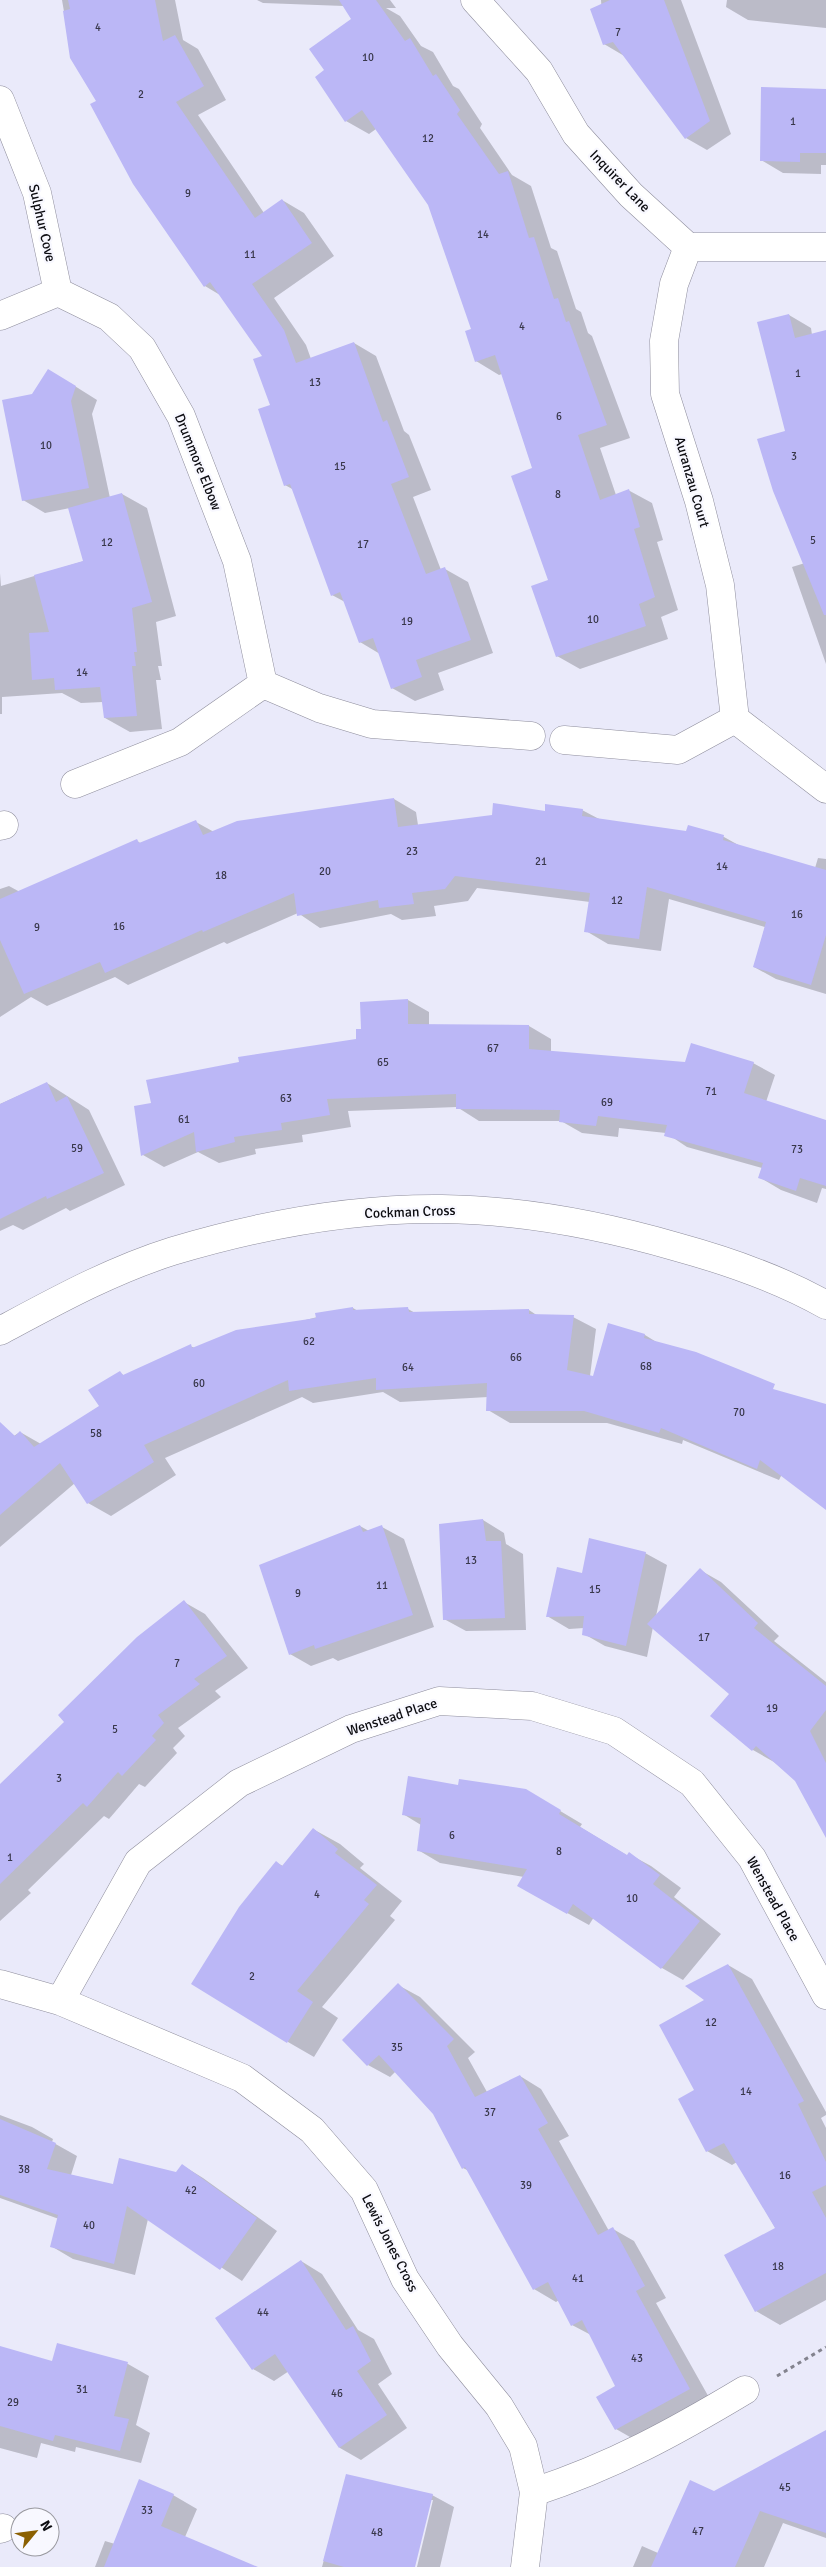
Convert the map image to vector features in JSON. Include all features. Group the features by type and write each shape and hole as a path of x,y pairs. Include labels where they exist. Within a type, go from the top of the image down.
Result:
{"street":[{"name":"Inquirer Lane","path":"475,0 539,71 576,134 631,196 688,247"},
{"name":"Sulphur Cove","path":"0,100 38,192 58,292"},
{"path":"688,247 826,247"},
{"name":"Auranzau Court","path":"688,247 674,284 664,341 665,394 698,501 720,585 735,719"},
{"path":"0,316 58,292"},
{"name":"Drummore Elbow","path":"58,292 109,317 142,348 181,416 237,561 263,684"},
{"path":"76,784 180,742 263,684 319,708 372,724 531,736"},
{"path":"564,740 678,750 735,719 826,789"},
{"name":"Cockman Cross","path":"0,1331 94,1282 171,1252 260,1227 343,1215 442,1209 534,1216 626,1232 704,1254 793,1286 826,1305"},
{"name":"Wenstead Place","path":"60,2001 138,1862 240,1783 351,1728 440,1701 532,1706 614,1731 692,1783 752,1858 826,1995"},
{"name":"Lewis Jones Cross","path":"0,1984 60,2001 242,2078 312,2130 364,2190 405,2279 450,2346 499,2406 523,2446 534,2492 525,2567"},
{"path":"534,2492 584,2475 665,2437 745,2390"}],"path":[{"path":"745,2390 779,2375 826,2347"}],"building":[{"path":"68,0 155,0 163,41 175,35 204,86 176,102 255,218 282,199 312,243 252,284 284,330 296,363 354,342 383,422 387,420 409,477 391,484 426,574 445,567 471,640 416,660 422,677 391,689 373,638 359,643 340,592 331,596 290,484 284,486 258,409 270,405 253,359 262,356 210,282 204,287 133,184 90,104 96,101 70,58 63,11 70,9"},
{"path":"339,0 376,0 405,41 410,38 433,76 436,74 460,110 457,114 499,174 508,171 529,238 534,237 554,299 558,298 566,322 569,321 607,425 578,435 600,500 629,489 640,527 634,529 655,597 639,604 646,626 556,657 531,586 548,580 511,476 532,468 495,355 475,362 465,331 471,329 428,205 362,110 345,122 315,77 324,70 309,49 351,19"},
{"path":"610,0 664,0 710,121 685,139 613,42 603,45 590,9"},
{"path":"761,87 826,89 826,153 800,153 800,162 760,161"},
{"path":"789,314 795,338 826,330 826,615 824,615 773,491 757,439 785,431 757,322"},
{"path":"48,369 76,386 71,401 89,488 22,501 2,400 32,394"},
{"path":"122,493 152,602 132,608 137,652 134,652 136,666 132,666 137,716 104,718 100,687 55,690 54,678 32,680 29,633 49,632 34,575 83,561 68,508"},
{"path":"394,798 398,827 492,815 493,803 545,811 545,804 583,809 582,816 686,831 688,825 724,835 723,840 826,870 826,935 811,985 753,967 766,922 647,887 639,939 584,932 590,893 455,876 445,889 412,893 414,904 379,908 378,900 297,916 294,893 203,932 202,930 105,973 100,962 24,994 0,940 0,899 137,839 139,843 196,820 203,835 237,821"},
{"path":"408,999 408,1024 529,1025 529,1049 685,1062 691,1043 754,1062 744,1093 826,1120 826,1186 800,1178 796,1191 758,1178 763,1163 664,1136 667,1125 598,1116 596,1126 559,1122 560,1110 456,1109 456,1094 327,1099 330,1115 281,1123 282,1130 234,1137 235,1142 196,1152 194,1132 141,1156 134,1106 151,1103 146,1080 239,1062 238,1057 356,1039 356,1029 361,1029 360,1002"},
{"path":"47,1082 56,1102 67,1096 104,1173 47,1199 46,1196 0,1219 0,1104"},
{"path":"353,1307 353,1310 408,1307 409,1312 529,1309 529,1314 574,1315 567,1370 593,1376 608,1323 645,1334 644,1338 696,1352 775,1384 773,1389 826,1404 826,1510 760,1460 757,1469 661,1428 659,1433 584,1411 486,1411 487,1383 376,1390 376,1378 289,1391 288,1380 144,1445 154,1462 87,1504 60,1463 0,1515 0,1422 15,1436 20,1431 34,1447 99,1406 88,1390 120,1371 123,1375 191,1344 192,1348 236,1330 316,1318 315,1313"},
{"path":"483,1519 486,1541 501,1541 505,1618 443,1620 439,1524"},
{"path":"360,1525 363,1532 382,1525 413,1615 315,1649 314,1645 289,1655 259,1565"},
{"path":"589,1538 646,1552 626,1646 582,1635 584,1616 546,1617 557,1567 582,1573"},
{"path":"700,1568 758,1623 754,1628 826,1686 826,1710 810,1731 826,1763 826,1838 795,1781 756,1746 752,1751 710,1716 729,1694 647,1624"},
{"path":"184,1600 227,1656 194,1679 200,1684 158,1715 164,1723 152,1736 156,1740 122,1776 118,1772 87,1807 83,1803 0,1884 0,1784 64,1722 58,1715 137,1637"},
{"path":"408,1776 458,1785 459,1779 526,1789 561,1810 559,1814 627,1855 629,1852 660,1875 653,1884 700,1921 661,1969 573,1904 567,1914 517,1886 527,1869 417,1851 421,1818 402,1815"},
{"path":"313,1828 338,1849 335,1853 377,1885 364,1900 369,1904 297,1991 313,2002 287,2043 191,1984 239,1907 276,1861 282,1866"},
{"path":"728,1964 804,2101 798,2104 826,2162 826,2185 812,2192 826,2218 826,2273 755,2312 724,2255 775,2228 724,2143 706,2152 678,2099 694,2090 659,2025 704,2000 685,1986"},
{"path":"398,1983 454,2039 447,2046 475,2097 520,2075 548,2123 538,2129 598,2235 613,2227 645,2286 636,2291 690,2389 615,2430 596,2397 615,2386 582,2320 571,2326 548,2282 533,2290 465,2167 462,2169 433,2114 379,2055 367,2066 342,2040"},
{"path":"0,2119 56,2143 47,2169 113,2184 119,2158 176,2172 182,2164 257,2218 220,2270 127,2206 114,2264 50,2247 58,2215 0,2195"},
{"path":"301,2260 346,2330 353,2326 371,2361 357,2371 387,2415 339,2448 275,2354 252,2370 215,2318"},
{"path":"57,2343 128,2362 114,2416 129,2419 120,2451 55,2435 53,2441 0,2426 0,2346 52,2361"},
{"path":"826,2430 826,2533 760,2511 735,2567 651,2567 690,2480 714,2491"},
{"path":"346,2474 433,2494 415,2567 344,2567 323,2561"},
{"path":"139,2479 174,2494 161,2526 258,2567 104,2567"}]}
